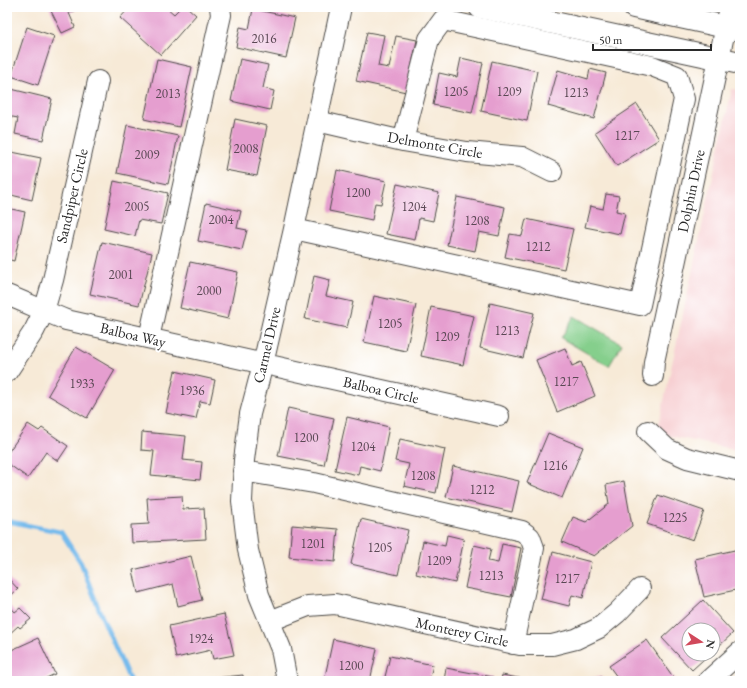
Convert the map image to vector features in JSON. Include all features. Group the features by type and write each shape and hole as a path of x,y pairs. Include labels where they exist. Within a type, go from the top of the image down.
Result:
{"main road":[{"path":"480,7 740,64"},
{"path":"634,7 732,21"}],"street":[{"path":"149,338 221,15 220,7"},
{"name":"Carmel Drive","path":"287,681 281,649 260,596 248,550 242,502 243,471 250,414 294,229 341,7"},
{"path":"294,229 640,305 684,99 677,76 652,66 443,20 428,39 403,141"},
{"name":"Dolphin Drive","path":"653,376 654,362 719,59 732,21"},
{"name":"Sandpiper Circle","path":"7,372 34,331 44,312 98,81"},
{"name":"Delmonte Circle","path":"317,121 403,141 467,152 522,157 552,172"},
{"name":"Balboa Way","path":"7,295 32,305 44,312 66,320 263,364"},
{"name":"Balboa Circle","path":"263,364 499,416"},
{"path":"648,431 667,450 687,458 740,471"},
{"path":"243,471 314,483 522,531 530,537 534,548 513,644"},
{"name":"Monterey Circle","path":"270,621 308,606 335,604 513,644 552,645 576,639 598,628 617,613 640,589"},
{"path":"708,681 740,652"}],"shaded area":[{"path":"732,89 740,90 740,451 657,433"}],"green space":[{"path":"574,316 622,344 609,366 561,338"}],"building":[{"path":"49,7 82,7 69,13 75,27 62,33"},
{"path":"130,7 166,7 174,14 181,7 187,7 196,15 161,55 120,18"},
{"path":"253,9 295,18 286,58 236,47 240,27 249,29"},
{"path":"27,27 54,36 38,85 11,76"},
{"path":"367,32 384,35 378,66 389,68 396,36 417,40 406,92 356,81"},
{"path":"461,58 483,63 472,113 433,105 439,73 457,77"},
{"path":"157,59 192,67 179,127 144,119"},
{"path":"240,59 268,65 263,88 274,91 270,110 231,101"},
{"path":"492,61 537,71 527,121 481,111"},
{"path":"590,69 606,73 594,119 548,106 558,70 588,79"},
{"path":"7,88 52,99 43,140 15,134 18,118 7,116"},
{"path":"637,104 659,139 617,166 595,132"},
{"path":"235,119 267,126 257,176 225,170"},
{"path":"127,125 178,136 168,184 117,173"},
{"path":"7,151 41,158 32,200 7,194"},
{"path":"337,170 386,181 381,204 375,203 372,220 329,211"},
{"path":"114,181 168,193 161,224 139,220 135,236 104,229"},
{"path":"397,184 439,193 433,221 419,218 415,240 386,234"},
{"path":"606,194 619,196 616,211 625,213 620,234 585,227 590,206 603,209"},
{"path":"457,197 505,207 499,236 479,232 475,251 447,245"},
{"path":"206,203 241,211 237,228 247,230 242,250 198,241"},
{"path":"7,208 25,212 14,261 7,259"},
{"path":"526,219 573,229 564,269 505,257 510,234 522,236"},
{"path":"102,242 152,253 139,305 90,294"},
{"path":"190,262 238,272 228,319 180,308"},
{"path":"314,276 330,280 326,296 353,302 347,328 305,319"},
{"path":"374,296 416,305 406,351 364,342"},
{"path":"490,303 534,313 523,358 480,348"},
{"path":"431,307 474,316 463,365 421,356"},
{"path":"76,347 115,370 87,418 48,395"},
{"path":"565,348 572,366 581,362 595,396 557,412 536,360"},
{"path":"175,371 215,380 210,403 200,401 196,419 166,413"},
{"path":"288,408 334,418 324,465 278,456"},
{"path":"347,417 389,427 380,471 360,466 358,475 335,470"},
{"path":"28,424 39,431 42,428 68,446 58,461 46,452 28,478 7,463 7,454"},
{"path":"142,432 186,436 183,460 202,462 200,480 151,475 154,451 141,450"},
{"path":"548,433 583,447 562,498 527,483"},
{"path":"400,439 445,449 436,493 404,486 409,464 395,461"},
{"path":"453,466 519,481 512,512 446,497"},
{"path":"624,481 632,526 594,556 562,542 573,517 586,522 609,504 606,485"},
{"path":"658,495 704,511 693,540 647,524"},
{"path":"182,496 183,509 204,508 206,539 132,543 131,525 149,524 147,498"},
{"path":"361,519 408,530 398,575 351,564"},
{"path":"292,525 338,529 335,562 289,557"},
{"path":"447,535 464,539 455,583 416,574 423,541 445,546"},
{"path":"502,544 521,548 511,597 465,588 474,545 491,549 488,561 498,563"},
{"path":"739,549 740,589 704,597 695,559"},
{"path":"553,552 591,562 583,598 572,595 569,606 541,599"},
{"path":"191,556 202,600 178,606 173,584 138,593 133,570"},
{"path":"7,577 18,589 7,599"},
{"path":"703,600 733,633 721,644 721,622 681,622 681,658 662,638"},
{"path":"7,603 15,612 20,608 31,619 20,628 18,626 7,636"},
{"path":"224,614 234,655 213,659 211,650 176,658 169,626"},
{"path":"38,638 55,674 40,681 12,681 7,670 7,652"},
{"path":"333,639 377,649 370,681 324,681"},
{"path":"647,640 676,681 620,681 609,666"},
{"path":"390,656 433,665 429,681 384,681"},
{"path":"684,662 701,662 692,670"},
{"path":"446,668 493,677 493,681 444,681"},
{"path":"243,675 243,681 197,681 197,680"},
{"path":"502,675 529,680 529,681 501,681"},
{"path":"602,677 602,681 557,681 557,680"}],"waterway":[{"path":"7,521 61,532 81,563 102,617 130,681"}]}
